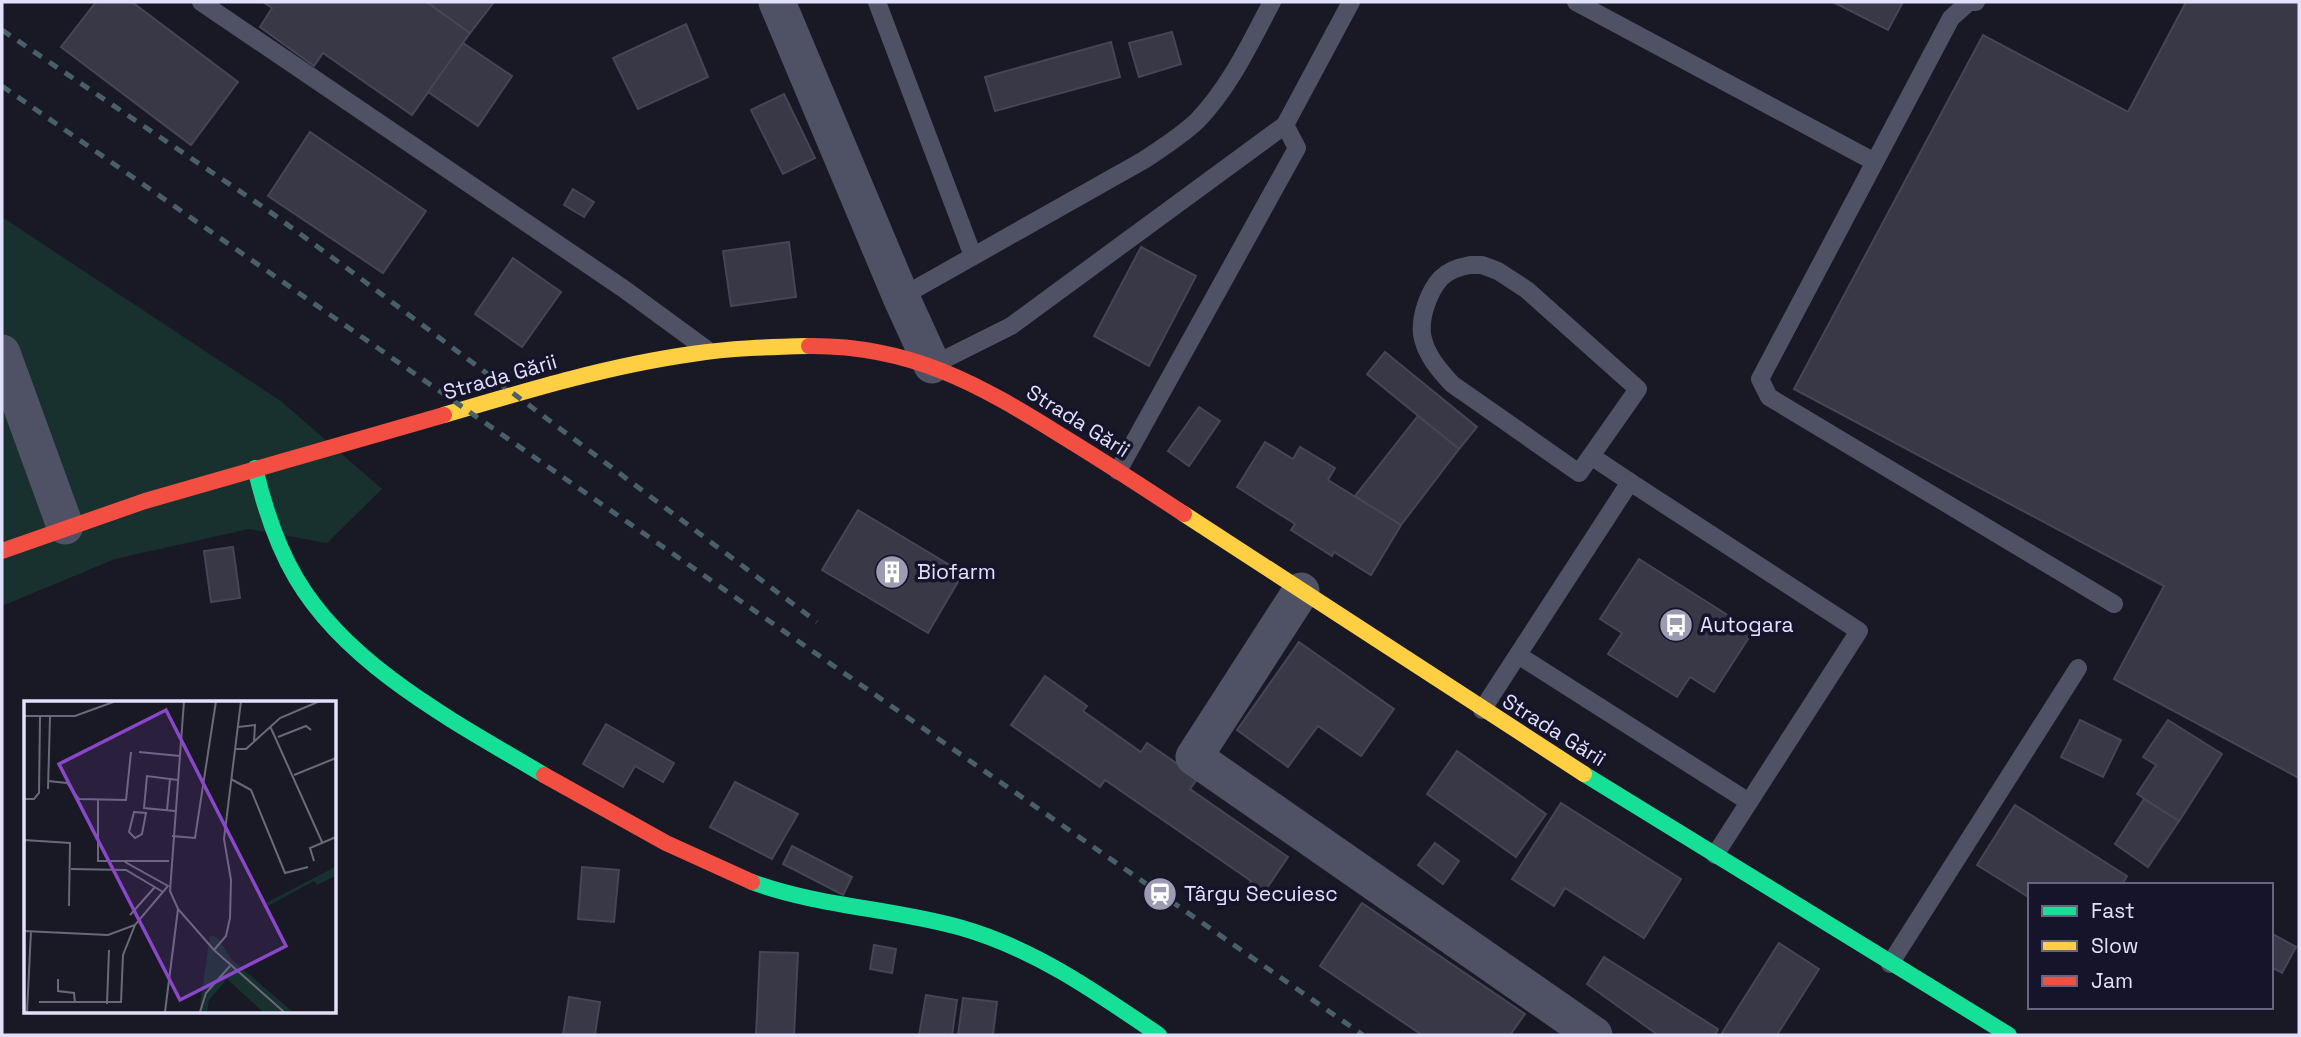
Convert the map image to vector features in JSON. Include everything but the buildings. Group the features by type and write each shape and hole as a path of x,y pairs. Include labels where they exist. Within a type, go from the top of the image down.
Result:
{"main road":[{"name":"Strada Gării","path":"2,551 65,526 255,468 621,366 707,350 771,344 830,346 885,353 932,365 1015,407 1118,471 1482,710 2009,1035"},
{"path":"255,468 264,506 277,542 296,579 319,612 384,672 441,712 580,797 666,843 731,873 813,902 914,916 986,935 1062,971 1159,1035"}],"street":[{"path":"777,2 932,365"},
{"path":"2,352 65,526"},
{"path":"1301,592 1194,757 1594,1035"}],"lane":[{"path":"201,2 612,281 707,350"},
{"path":"877,2 973,256"},
{"path":"901,297 1144,160 1196,122 1240,64 1272,2"},
{"path":"932,365 1011,326 1285,125 1351,2"},
{"path":"1576,2 1874,161"},
{"path":"1976,2 1969,2 1951,18 1760,379 1769,397 2114,604"},
{"path":"1118,471 1297,148 1285,125"},
{"path":"1470,265 1498,271 1527,290 1638,388 1591,456 1580,473 1452,384 1437,368 1422,335 1422,317 1441,278 1455,268 1470,265"},
{"path":"1591,456 1860,631 1715,855"},
{"path":"1482,710 1630,482"},
{"path":"1518,655 1749,802"},
{"path":"1890,964 2078,668"}],"green space":[{"path":"2,217 282,402 382,489 327,543 249,529 115,559 2,606"}],"railway":[{"path":"2,30 266,209 817,622"},
{"path":"2,86 1363,1035"}],"traffic: fast":[{"path":"255,468 282,552 318,610 344,639 374,666 407,690 544,775"},
{"path":"1584,774 2009,1035"},
{"path":"752,882 804,897 936,921 989,937 1064,973 1159,1035"}],"traffic: slow":[{"path":"444,415 566,380 660,359 721,350 809,346"},
{"path":"1184,514 1584,774"}],"traffic: jam":[{"path":"809,346 879,352 912,360 972,384 1031,417 1184,514"},
{"path":"2,551 145,501 444,415"},
{"path":"544,775 666,843 752,882"}],"place":[{"name":"Biofarm","path":"892,572"},
{"name":"Autogara","path":"1676,625"},
{"name":"Târgu Secuiesc","path":"1160,894"}]}
